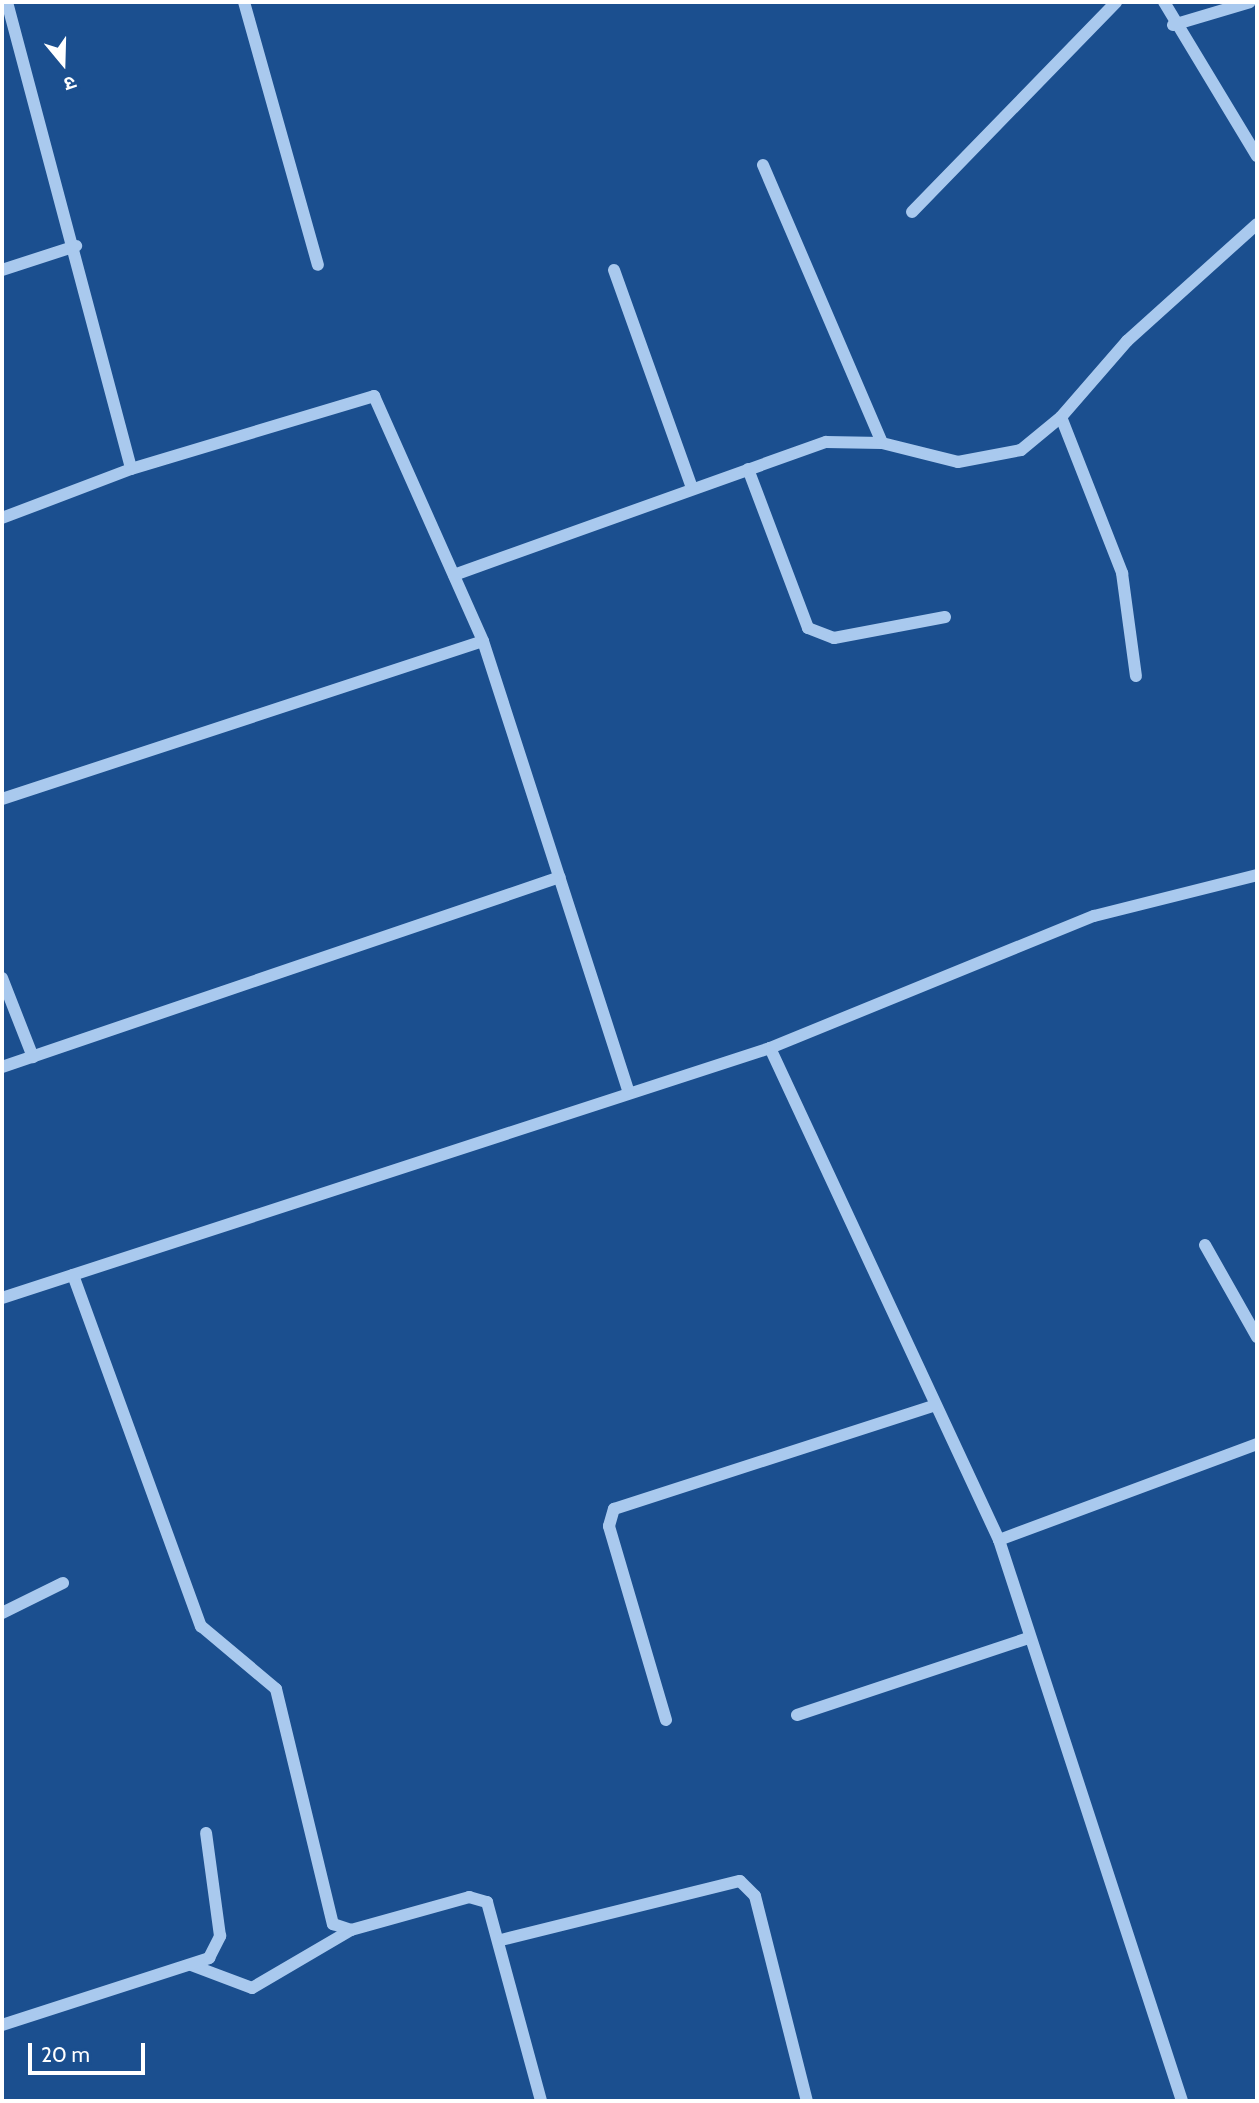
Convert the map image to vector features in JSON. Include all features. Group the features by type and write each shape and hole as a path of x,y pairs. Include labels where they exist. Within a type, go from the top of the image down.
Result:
{"street":[{"path":"5,2 76,246 131,469"},
{"path":"244,2 318,265"},
{"path":"912,212 1116,2"},
{"path":"1164,2 1173,24 1257,156"},
{"path":"1173,24 1250,2"},
{"path":"763,165 882,443"},
{"path":"454,575 826,442 882,443 958,462 987,459 1021,450 1061,417 1127,341 1257,224"},
{"path":"2,270 76,246"},
{"path":"614,270 692,488"},
{"path":"2,518 131,469 374,396 483,641 629,1092"},
{"path":"1061,417 1122,573 1136,676"},
{"path":"748,469 807,628 834,638 945,617"},
{"path":"2,799 483,641"},
{"path":"2,1298 770,1048 1094,916 1257,875"},
{"path":"2,1067 560,877"},
{"path":"2,978 33,1057"},
{"path":"770,1048 999,1540 1029,1639 1182,2101"},
{"path":"1205,1245 1257,1337"},
{"path":"74,1275 201,1626 276,1689 333,1924 351,1930"},
{"path":"666,1720 609,1526 614,1509 936,1405"},
{"path":"999,1540 1257,1444"},
{"path":"2,1612 64,1583"},
{"path":"797,1715 1029,1639"},
{"path":"2,2025 209,1958 220,1936 206,1833"},
{"path":"501,1940 740,1881 755,1896 807,2101"},
{"path":"191,1965 252,1988 351,1930 480,1898 491,1910 501,1940 541,2101"}]}
